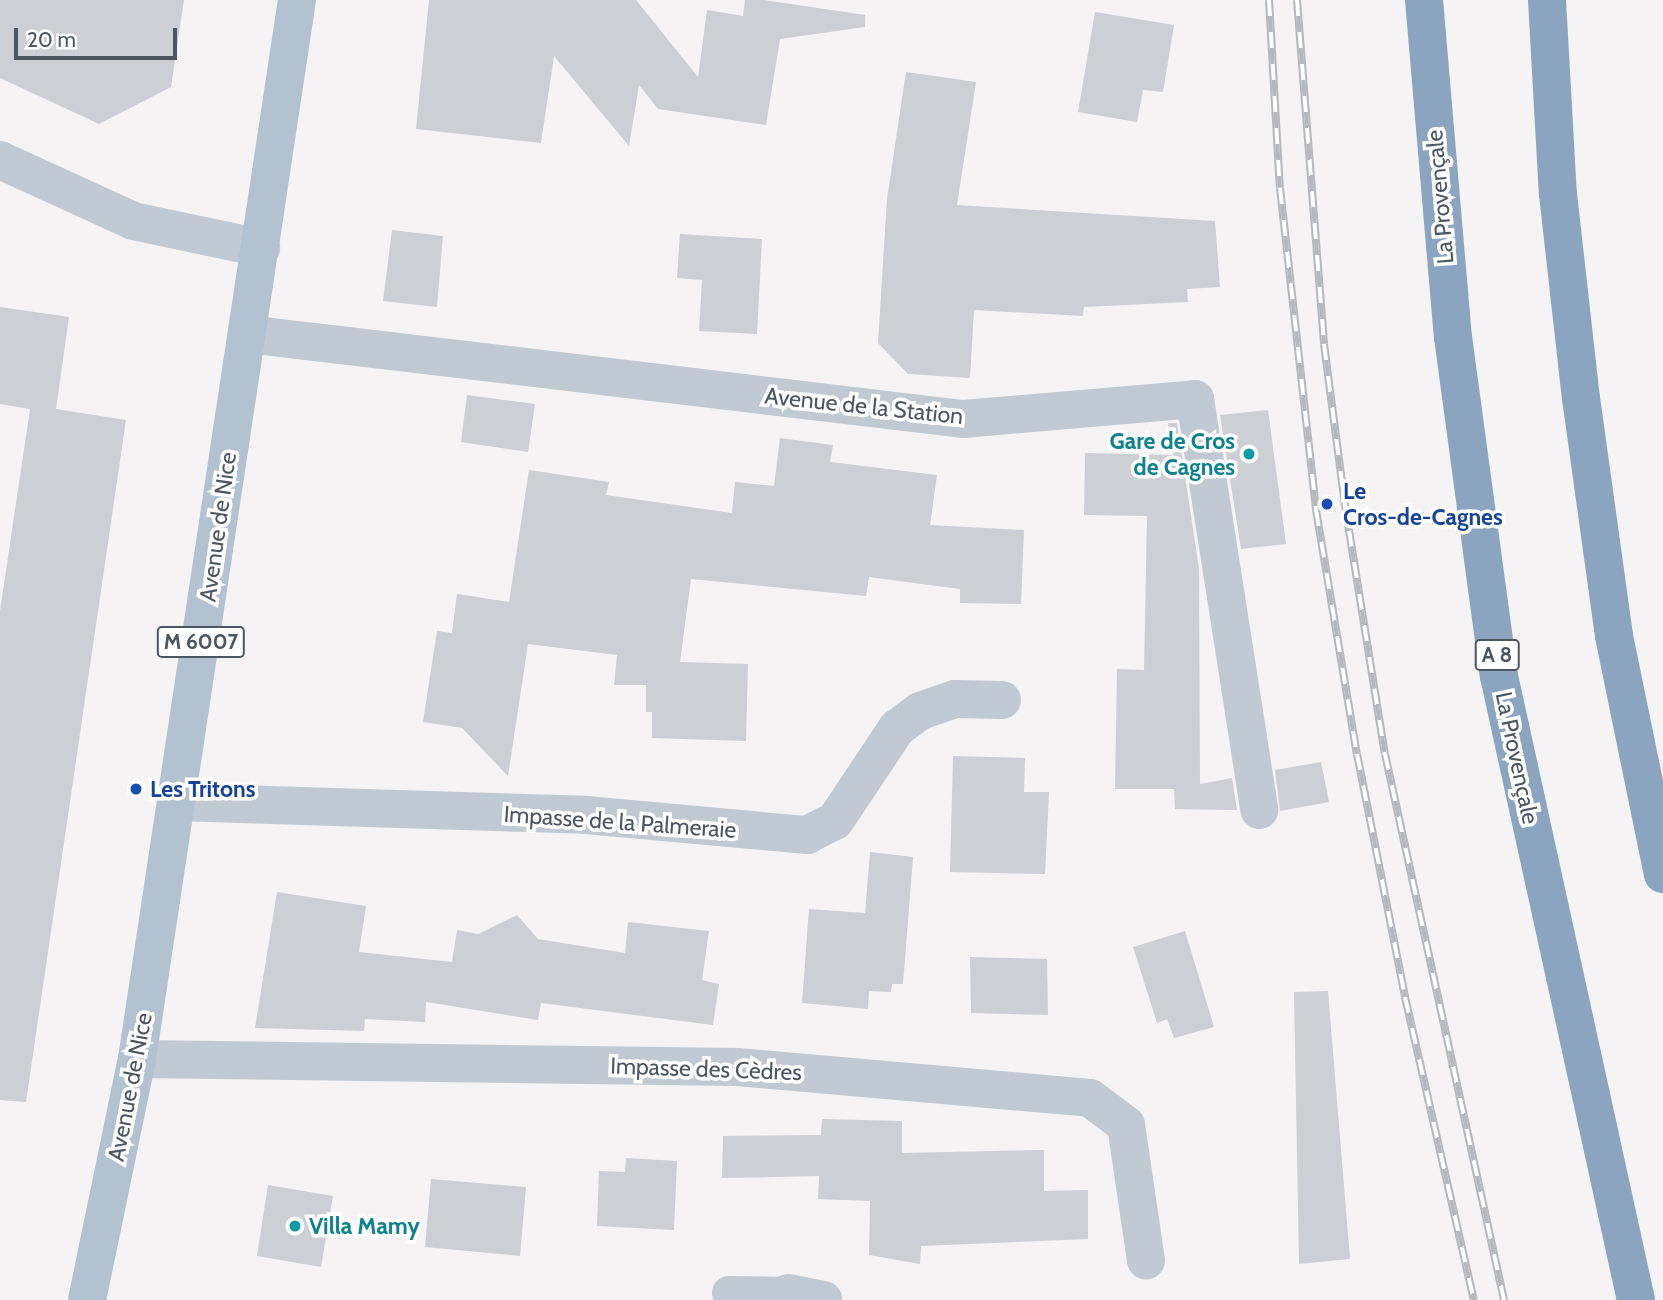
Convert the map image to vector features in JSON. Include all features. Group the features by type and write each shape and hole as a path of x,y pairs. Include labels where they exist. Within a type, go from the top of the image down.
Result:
{"highway":[{"name":"La Provençale","path":"1424,0 1453,337 1499,676 1636,1300"},
{"path":"1547,0 1558,194 1581,398 1614,636 1663,874"}],"main road":[{"name":"Avenue de Nice","path":"87,1300 137,1059 297,0"}],"street":[{"path":"0,160 133,220 261,248"},
{"name":"Avenue de la Station","path":"247,334 963,419 1195,399 1259,810"},
{"name":"Impasse de la Palmeraie","path":"177,802 586,815 807,835 835,821 897,728 920,711 956,699 1002,700"},
{"name":"Impasse des Cèdres","path":"137,1059 737,1068 1090,1098 1126,1125 1146,1261"}],"lane":[{"path":"728,1292 806,1296"}],"building":[{"path":"0,0 184,0 171,87 99,124 0,78"},
{"path":"429,0 636,0 698,77 707,10 743,16 745,0 764,0 865,15 865,27 780,39 766,125 658,109 639,85 629,146 554,56 541,143 416,129"},
{"path":"1095,12 1174,25 1163,92 1143,90 1137,122 1078,112"},
{"path":"906,72 976,82 957,205 1215,221 1220,287 1187,289 1188,302 1084,307 1083,316 974,310 970,378 908,374 878,343 887,199"},
{"path":"392,230 443,236 437,307 383,301"},
{"path":"680,234 762,239 757,334 699,331 702,280 677,278"},
{"path":"0,307 69,317 56,409 126,420 26,1102 0,1100 0,611 30,409 0,404"},
{"path":"467,395 535,404 528,452 461,442"},
{"name":"Gare de Cros de Cagnes","path":"1268,410 1286,544 1241,549 1220,415"},
{"path":"1168,423 1177,423 1199,569 1200,784 1232,778 1237,810 1175,809 1174,789 1115,789 1117,669 1144,670 1147,516 1084,515 1085,453 1173,455"},
{"path":"780,438 833,445 830,462 937,475 930,525 1024,530 1021,604 960,603 960,589 869,577 866,596 691,579 680,662 748,664 746,741 652,738 652,712 646,712 646,685 614,685 617,655 528,644 508,776 462,728 423,722 437,631 452,633 457,594 509,602 529,470 609,482 606,495 732,513 735,482 774,486"},
{"path":"953,756 1025,758 1024,792 1049,792 1045,874 950,872"},
{"path":"1321,762 1329,802 1280,811 1275,770"},
{"path":"870,852 913,857 903,984 892,984 891,992 869,991 868,1009 802,1003 809,909 865,913"},
{"path":"277,892 366,906 359,952 452,962 457,930 478,934 517,915 538,939 625,953 628,922 709,931 702,980 719,984 713,1025 541,1003 538,1020 426,1002 425,1022 365,1019 364,1031 255,1028"},
{"path":"1185,931 1214,1027 1174,1038 1167,1019 1157,1023 1133,947"},
{"path":"970,957 1047,959 1048,1015 971,1013"},
{"path":"1328,991 1350,1259 1299,1264 1294,992"},
{"path":"822,1119 902,1121 902,1153 1044,1150 1044,1191 1088,1190 1088,1239 921,1246 920,1264 869,1255 870,1201 818,1199 819,1176 722,1178 723,1136 821,1135"},
{"path":"626,1158 677,1161 674,1230 597,1226 599,1171 625,1172"},
{"path":"431,1179 526,1187 520,1256 425,1247"},
{"name":"Villa Mamy","path":"268,1185 333,1196 321,1267 257,1256"}],"railway":[{"path":"1269,0 1280,188 1316,510 1357,754 1405,997 1474,1300"},
{"path":"1297,0 1324,344 1344,499 1385,754 1504,1300"}],"place":[{"name":"Gare de Cros de Cagnes","path":"1249,454"},
{"name":"Le Cros-de-Cagnes","path":"1327,504"},
{"name":"Les Tritons","path":"136,789"},
{"name":"Villa Mamy","path":"295,1226"}]}
